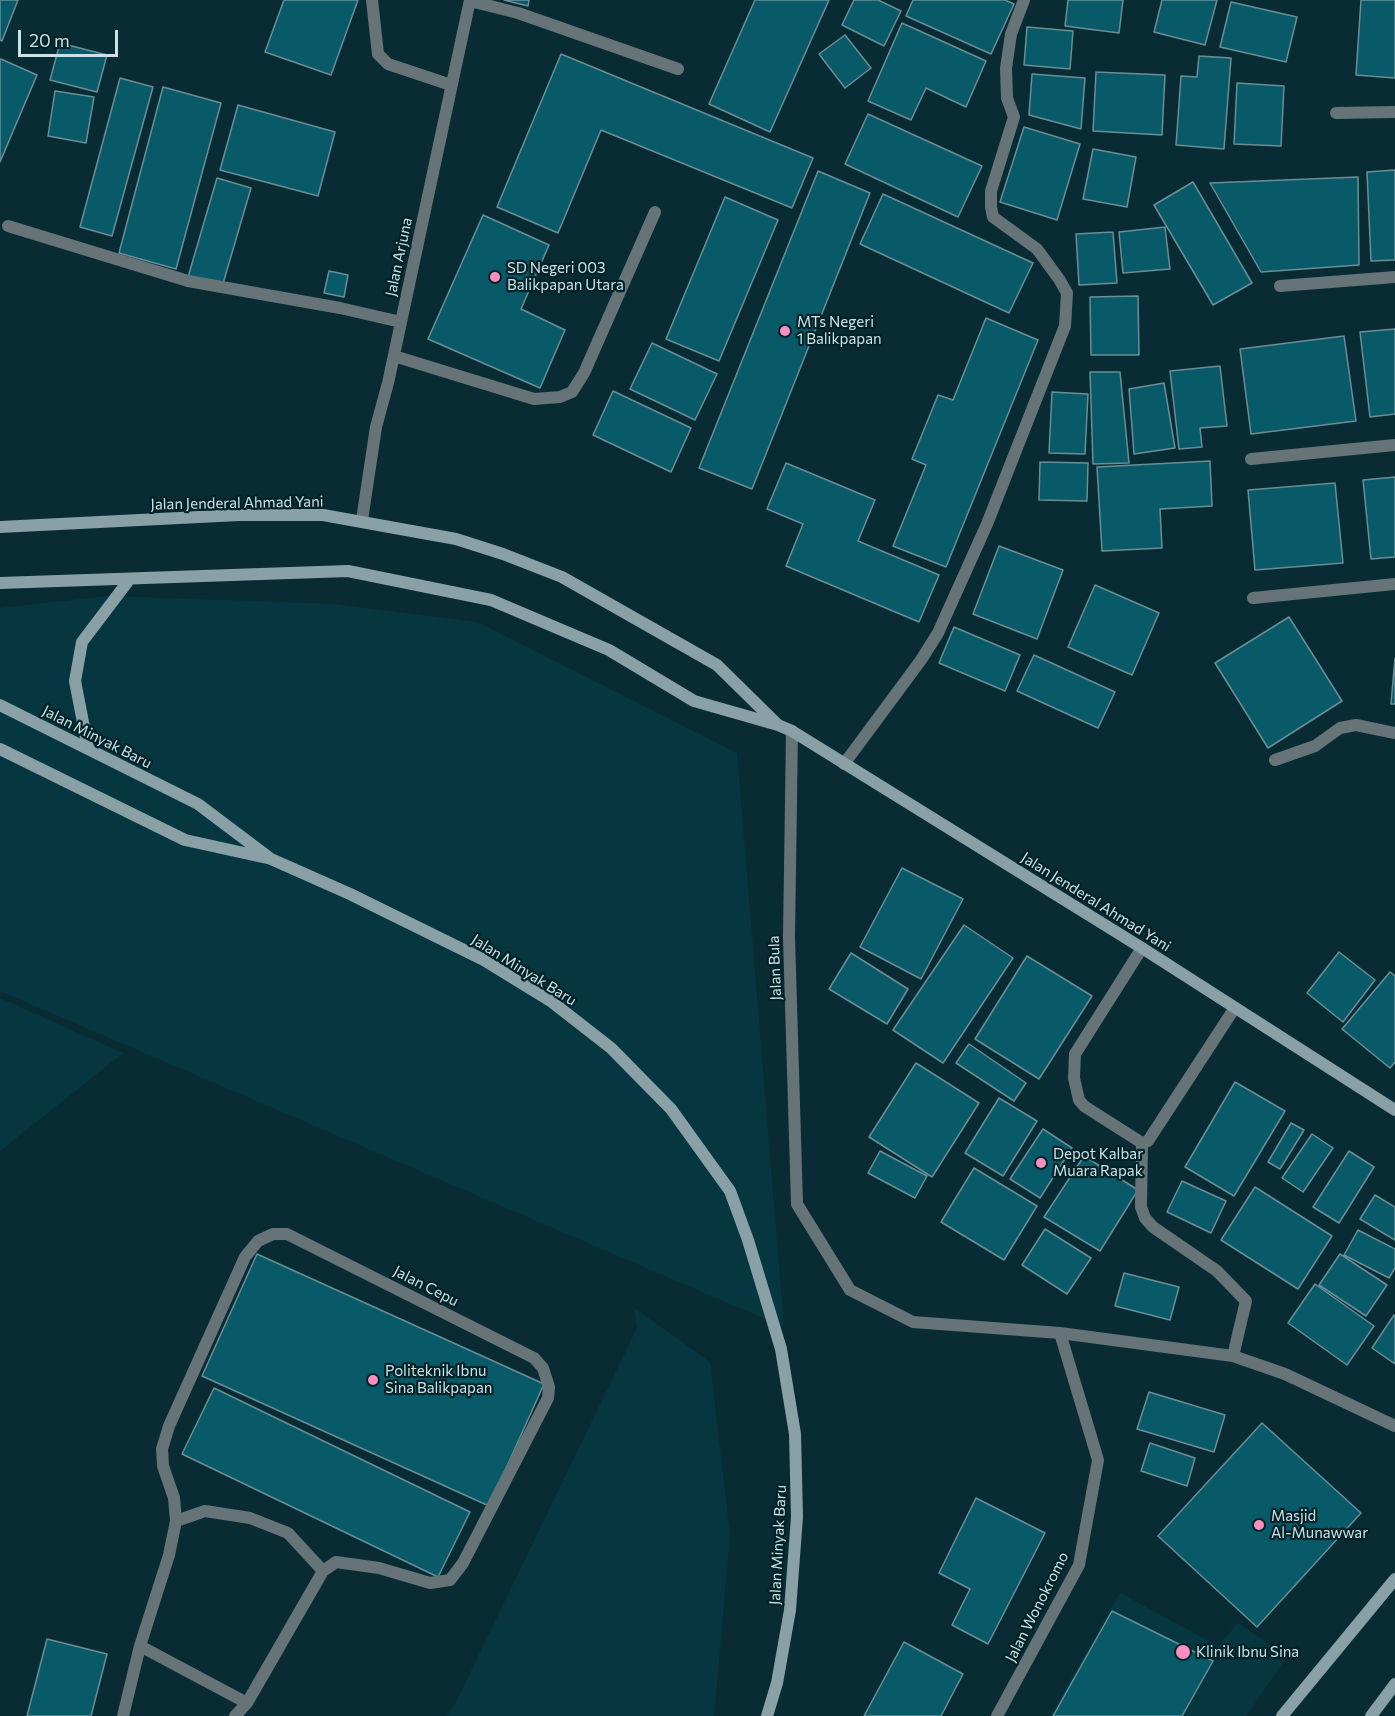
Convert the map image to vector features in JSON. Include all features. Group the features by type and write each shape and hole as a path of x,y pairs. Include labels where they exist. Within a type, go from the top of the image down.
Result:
{"main road":[{"name":"Jalan Jenderal Ahmad Yani","path":"0,527 238,515 323,515 362,520 456,539 562,577 717,664 778,724"},
{"name":"Jalan Jenderal Ahmad Yani","path":"0,583 348,571 491,600 609,650 694,701 778,724 792,731 1142,948 1395,1110"},
{"path":"88,748 75,681 82,642 129,580"},
{"name":"Jalan Minyak Baru","path":"0,705 198,804 271,859 350,894 482,959 552,1002 610,1048 671,1109 730,1191 748,1240 781,1349 795,1434 797,1516 790,1610 777,1683 767,1716"},
{"path":"0,749 185,840 271,859"},
{"path":"1282,1716 1395,1579"},
{"path":"1371,1716 1395,1684"}],"street":[{"path":"372,0 378,54 388,64 452,84"},
{"path":"844,764 921,660 938,633 991,514 1065,326 1068,293 1037,249 993,217 991,207 991,191 1014,117 1007,98 1006,68 1011,34 1024,0"},
{"path":"470,1 518,13 678,69"},
{"name":"Jalan Arjuna","path":"362,520 376,427 394,356 470,1"},
{"path":"1336,113 1395,112"},
{"path":"394,356 534,399 560,398 572,392 584,373 655,212"},
{"path":"8,226 188,281 340,308 401,322"},
{"path":"1280,286 1395,277"},
{"path":"1251,459 1395,446"},
{"path":"1252,598 1395,584"},
{"path":"1275,760 1315,746 1341,728 1356,725 1395,733"},
{"name":"Jalan Bula","path":"792,731 788,914 797,1204 850,1290 913,1322 1060,1333"},
{"path":"1142,948 1075,1054 1074,1078 1079,1100 1084,1106 1142,1143 1148,1142 1234,1009"},
{"path":"1142,1143 1141,1207 1145,1218 1153,1227 1217,1272 1246,1301 1233,1356"},
{"name":"Jalan Cepu","path":"123,1716 140,1646 169,1555 176,1521 174,1498 163,1466 162,1449 169,1426 245,1257 258,1241 273,1234 287,1234 534,1358 543,1368 549,1387 548,1398 463,1563 450,1580 430,1583 352,1563 336,1562 323,1571"},
{"path":"1060,1333 1233,1356 1285,1374 1395,1426"},
{"name":"Jalan Wonokromo","path":"997,1716 1079,1565 1098,1460 1060,1333"},
{"path":"176,1521 205,1511 250,1518 288,1533 323,1571 247,1703 235,1716"},
{"path":"140,1646 247,1703"}],"shaded area":[{"path":"108,596 333,604 477,622 737,753 784,1327 0,991 0,608"},
{"path":"0,998 123,1053 0,1151"},
{"path":"634,1308 710,1362 730,1535 714,1716 447,1716 455,1704 637,1328"},
{"name":"Klinik Ibnu Sina","path":"1120,1593 1218,1646 1238,1623 1287,1657 1246,1716 1050,1716"}],"building":[{"path":"0,0 18,0 2,41 0,40"},
{"path":"284,0 358,0 331,75 265,52"},
{"path":"504,0 529,0 528,6"},
{"path":"755,0 829,0 770,132 709,104"},
{"path":"854,0 878,0 901,11 884,46 842,25"},
{"path":"913,0 1005,0 1014,4 991,54 906,16"},
{"path":"1068,0 1123,0 1119,33 1065,26"},
{"path":"1162,0 1217,0 1205,45 1154,32"},
{"path":"1361,0 1395,0 1395,78 1356,75"},
{"path":"1231,2 1297,17 1286,62 1220,47"},
{"path":"902,23 986,61 966,107 926,88 911,120 868,101"},
{"path":"1027,27 1073,31 1070,69 1024,65"},
{"path":"845,35 871,68 845,88 819,54"},
{"path":"60,43 107,55 97,92 50,80"},
{"path":"561,54 813,158 792,208 601,130 558,233 497,207"},
{"path":"1199,56 1231,58 1224,149 1176,145 1181,76 1197,77"},
{"path":"0,60 37,75 0,162"},
{"path":"1096,72 1165,75 1162,135 1093,131"},
{"path":"1032,74 1085,78 1081,129 1029,115"},
{"path":"120,78 153,87 112,236 80,227"},
{"path":"1237,83 1284,86 1281,146 1234,144"},
{"path":"163,87 221,103 176,269 119,253"},
{"path":"55,91 94,97 86,143 48,136"},
{"path":"238,105 335,132 318,196 220,170"},
{"path":"868,114 982,166 958,217 845,164"},
{"path":"1024,127 1080,144 1057,220 1000,202"},
{"path":"1093,149 1136,157 1127,207 1083,199"},
{"path":"1395,170 1395,260 1371,261 1367,172"},
{"name":"MTs Negeri 1 Balikpapan","path":"818,171 870,193 752,489 699,468"},
{"path":"1358,177 1359,265 1261,272 1210,183"},
{"path":"217,178 251,188 222,287 188,277"},
{"path":"1193,182 1252,283 1213,305 1154,205"},
{"path":"883,194 1033,263 1009,313 860,244"},
{"path":"725,197 778,220 719,361 666,339"},
{"name":"SD Negeri 003 Balikpapan Utara","path":"483,215 549,245 521,309 565,330 540,388 428,339"},
{"path":"1165,227 1170,269 1123,273 1119,232"},
{"path":"1113,232 1117,283 1079,285 1076,234"},
{"path":"329,271 348,275 344,297 324,293"},
{"path":"1138,296 1139,355 1091,355 1090,297"},
{"path":"986,318 1038,340 946,567 893,546 926,465 912,459 938,395 953,400"},
{"path":"1395,329 1395,414 1370,417 1360,332"},
{"path":"1344,336 1356,421 1251,434 1240,349"},
{"path":"652,343 717,374 695,420 630,389"},
{"path":"1220,366 1227,426 1200,428 1202,447 1179,449 1170,371"},
{"path":"1090,372 1120,372 1129,463 1093,464"},
{"path":"1164,383 1175,448 1134,454 1129,389"},
{"path":"613,391 691,428 671,472 593,435"},
{"path":"1052,392 1088,394 1085,454 1049,453"},
{"path":"1210,461 1212,506 1160,509 1162,548 1102,551 1097,467"},
{"path":"1040,462 1088,463 1087,501 1039,500"},
{"path":"786,463 875,500 858,541 939,575 919,622 786,566 803,524 767,509"},
{"path":"1395,477 1395,557 1371,559 1363,480"},
{"path":"1335,483 1343,563 1255,570 1248,490"},
{"path":"999,546 1063,570 1037,639 973,614"},
{"path":"1095,585 1159,613 1132,675 1068,647"},
{"path":"1289,617 1342,701 1268,748 1215,663"},
{"path":"954,627 1020,655 1005,691 939,663"},
{"path":"1034,655 1115,692 1098,728 1017,691"},
{"path":"1395,658 1395,704 1391,704"},
{"path":"902,868 963,899 921,979 860,947"},
{"path":"964,925 1013,958 943,1063 893,1030"},
{"path":"1339,952 1375,980 1343,1022 1307,993"},
{"path":"851,953 908,989 887,1024 829,989"},
{"path":"1027,956 1092,996 1039,1079 975,1039"},
{"path":"1390,972 1395,976 1395,1062 1390,1068 1342,1029"},
{"path":"969,1044 1026,1083 1014,1101 956,1063"},
{"path":"916,1063 979,1103 932,1177 869,1137"},
{"path":"1235,1082 1285,1111 1234,1196 1185,1167"},
{"path":"999,1098 1037,1121 1003,1176 965,1153"},
{"path":"1291,1123 1304,1130 1280,1169 1268,1162"},
{"name":"Depot Kalbar Muara Rapak","path":"1043,1129 1072,1148 1040,1198 1010,1179"},
{"path":"1312,1134 1333,1148 1303,1192 1282,1178"},
{"path":"880,1151 927,1176 915,1198 868,1173"},
{"path":"1349,1151 1374,1167 1339,1223 1313,1207"},
{"path":"1084,1156 1138,1190 1100,1251 1044,1217"},
{"path":"974,1168 1037,1206 1004,1260 941,1222"},
{"path":"1182,1181 1226,1201 1211,1233 1167,1212"},
{"path":"1255,1187 1332,1236 1298,1289 1221,1240"},
{"path":"1375,1195 1395,1207 1395,1240 1360,1219"},
{"path":"1045,1229 1091,1258 1067,1294 1022,1265"},
{"path":"1358,1230 1395,1249 1395,1268 1389,1278 1344,1255"},
{"name":"Politeknik Ibnu Sina Balikpapan","path":"257,1254 544,1384 489,1506 202,1376"},
{"path":"1340,1254 1387,1285 1366,1316 1319,1285"},
{"path":"1124,1273 1179,1287 1170,1320 1115,1306"},
{"path":"1315,1284 1374,1326 1347,1365 1288,1323"},
{"path":"1395,1316 1395,1364 1372,1348"},
{"path":"214,1388 470,1512 438,1577 182,1454"},
{"path":"1149,1392 1225,1415 1214,1452 1137,1429"},
{"name":"Masjid Al-Munawwar","path":"1262,1423 1361,1513 1257,1627 1158,1536"},
{"path":"1150,1443 1195,1458 1187,1486 1141,1471"},
{"path":"976,1498 1045,1533 988,1644 952,1625 970,1589 939,1573"},
{"name":"Klinik Ibnu Sina","path":"1112,1611 1213,1661 1182,1716 1053,1716"},
{"path":"47,1639 107,1654 91,1716 27,1716"},
{"path":"904,1642 963,1674 941,1716 864,1716"}],"place":[{"name":"SD Negeri 003 Balikpapan Utara","path":"495,277"},
{"name":"MTs Negeri 1 Balikpapan","path":"785,331"},
{"name":"Depot Kalbar Muara Rapak","path":"1041,1163"},
{"name":"Politeknik Ibnu Sina Balikpapan","path":"373,1380"},
{"name":"Masjid Al-Munawwar","path":"1259,1525"},
{"name":"Klinik Ibnu Sina","path":"1183,1652"}]}
